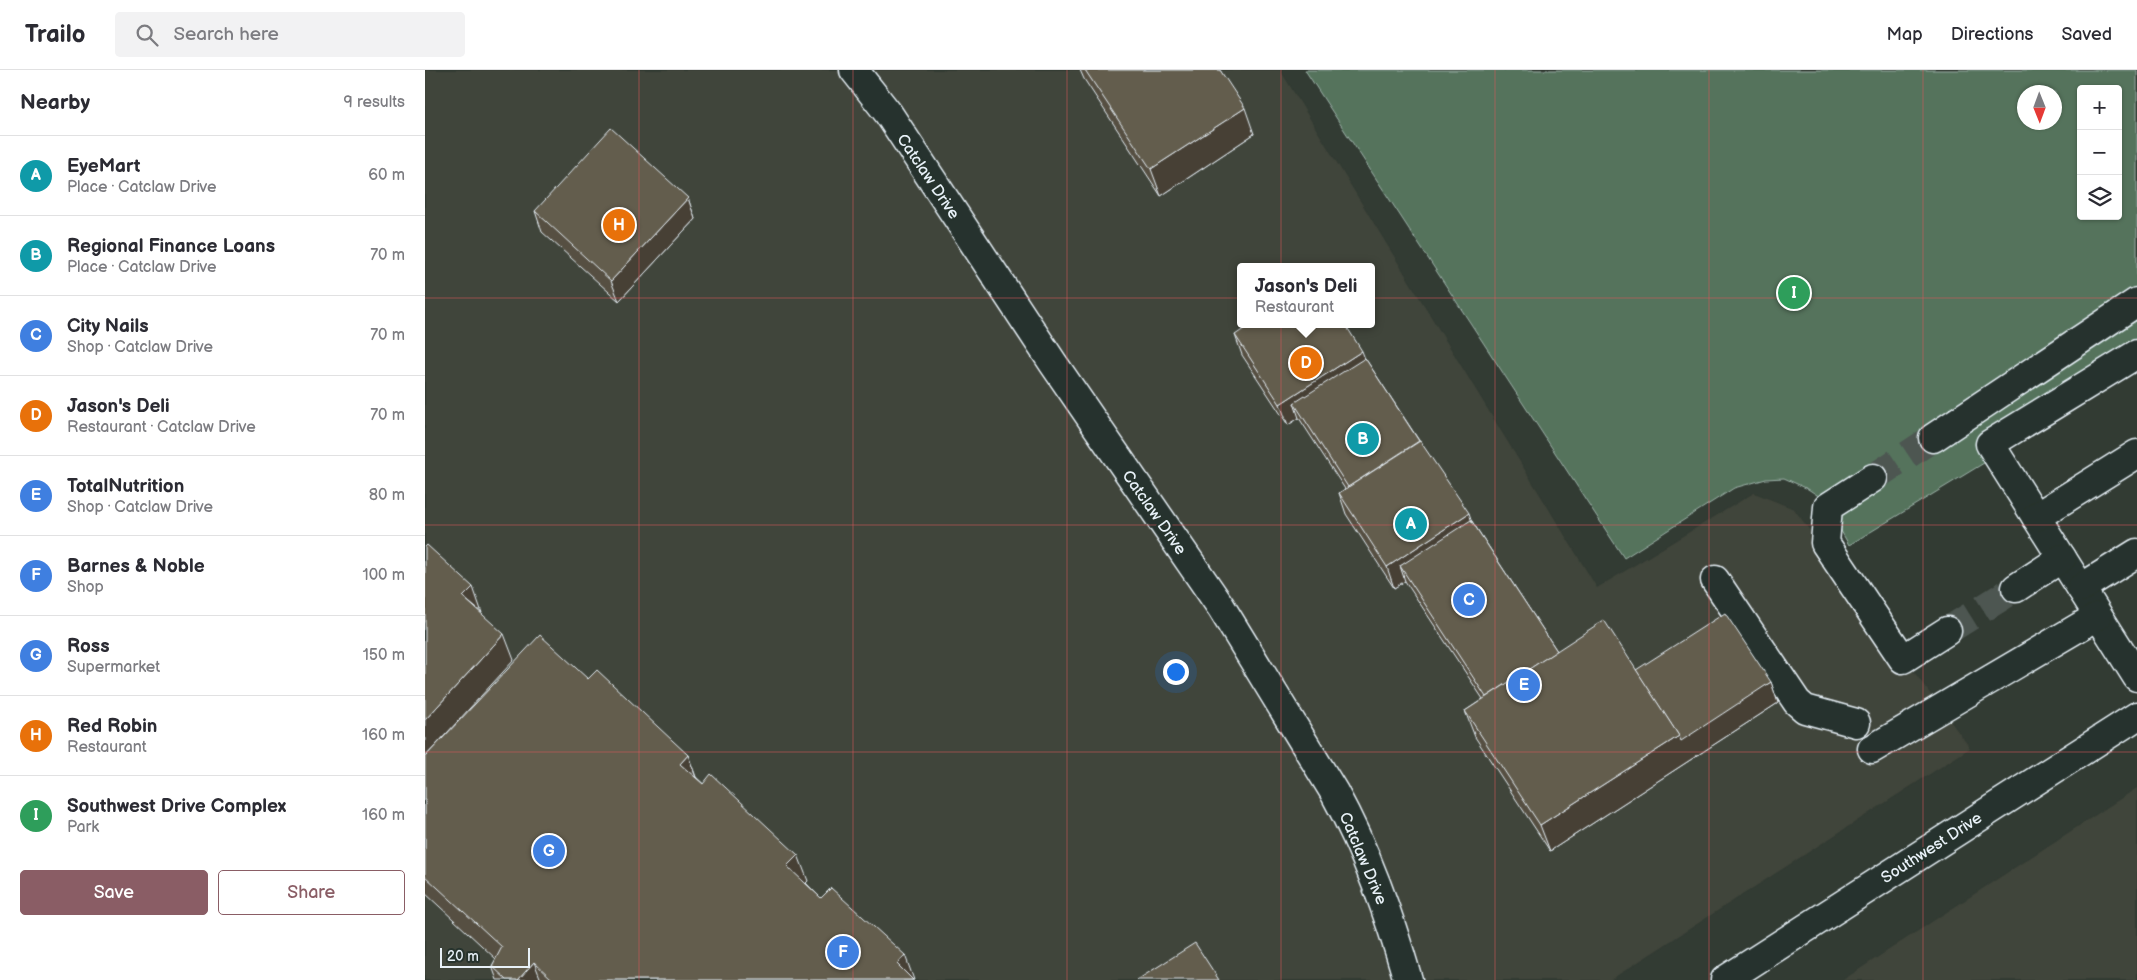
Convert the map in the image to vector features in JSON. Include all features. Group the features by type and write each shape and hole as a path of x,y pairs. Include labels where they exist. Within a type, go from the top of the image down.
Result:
{"street":[{"name":"Catclaw Drive","path":"854,70 888,113 1053,364 1221,607 1339,800 1389,914 1408,980"},
{"path":"1933,438 2137,302"},
{"path":"2137,354 1990,444 2137,677"},
{"path":"2036,517 2137,454"},
{"path":"1873,478 1828,508 1825,543 1903,659 1947,631"},
{"path":"2081,588 2137,553"},
{"path":"2016,588 2062,558"},
{"path":"1715,580 1797,702 1805,709 1856,723"},
{"path":"1872,749 2098,616"},
{"name":"Southwest Drive","path":"1725,980 2137,716"},
{"path":"1389,914 1391,980"}],"shaded area":[{"path":"425,70 1280,70 1597,588 1754,493 1794,509 1970,748 1610,980 425,980"},
{"path":"2137,788 2137,980 1843,980"}],"green space":[{"path":"1305,70 2137,70 2137,370 1849,545 1823,499 1808,489 1784,478 1766,479 1734,488 1624,558"}],"building":[{"path":"1085,70 1220,70 1245,108 1151,169"},
{"path":"611,128 688,198 611,281 535,211"},
{"path":"1245,328 1348,328 1362,351 1280,404 1235,335"},
{"path":"1365,358 1419,441 1348,487 1294,403"},
{"path":"1420,441 1469,513 1387,567 1339,493"},
{"path":"1471,520 1557,651 1486,697 1400,566"},
{"path":"427,545 473,587 463,597 504,634 425,720 425,547"},
{"path":"1725,613 1771,682 1681,741 1636,670"},
{"path":"1604,620 1679,736 1540,825 1465,711"},
{"path":"540,635 588,679 597,670 688,755 680,764 703,784 711,774 798,855 787,866 821,898 831,888 905,955 897,964 913,980 553,980 534,962 518,980 507,980 492,966 502,947 425,876 425,757"},
{"path":"1195,943 1219,980 1137,980"}],"tunnel":[{"path":"1873,478 1933,438"},
{"path":"1947,631 2016,588"}],"place":[{"name":"Red Robin","path":"619,225"},
{"name":"Southwest Drive Complex","path":"1794,293"},
{"name":"Jason's Deli","path":"1306,363"},
{"name":"Regional Finance Loans","path":"1363,439"},
{"name":"EyeMart","path":"1411,524"},
{"name":"City Nails","path":"1469,600"},
{"name":"TotalNutrition","path":"1524,685"},
{"name":"Ross","path":"549,851"},
{"name":"Barnes & Noble","path":"843,952"}]}
